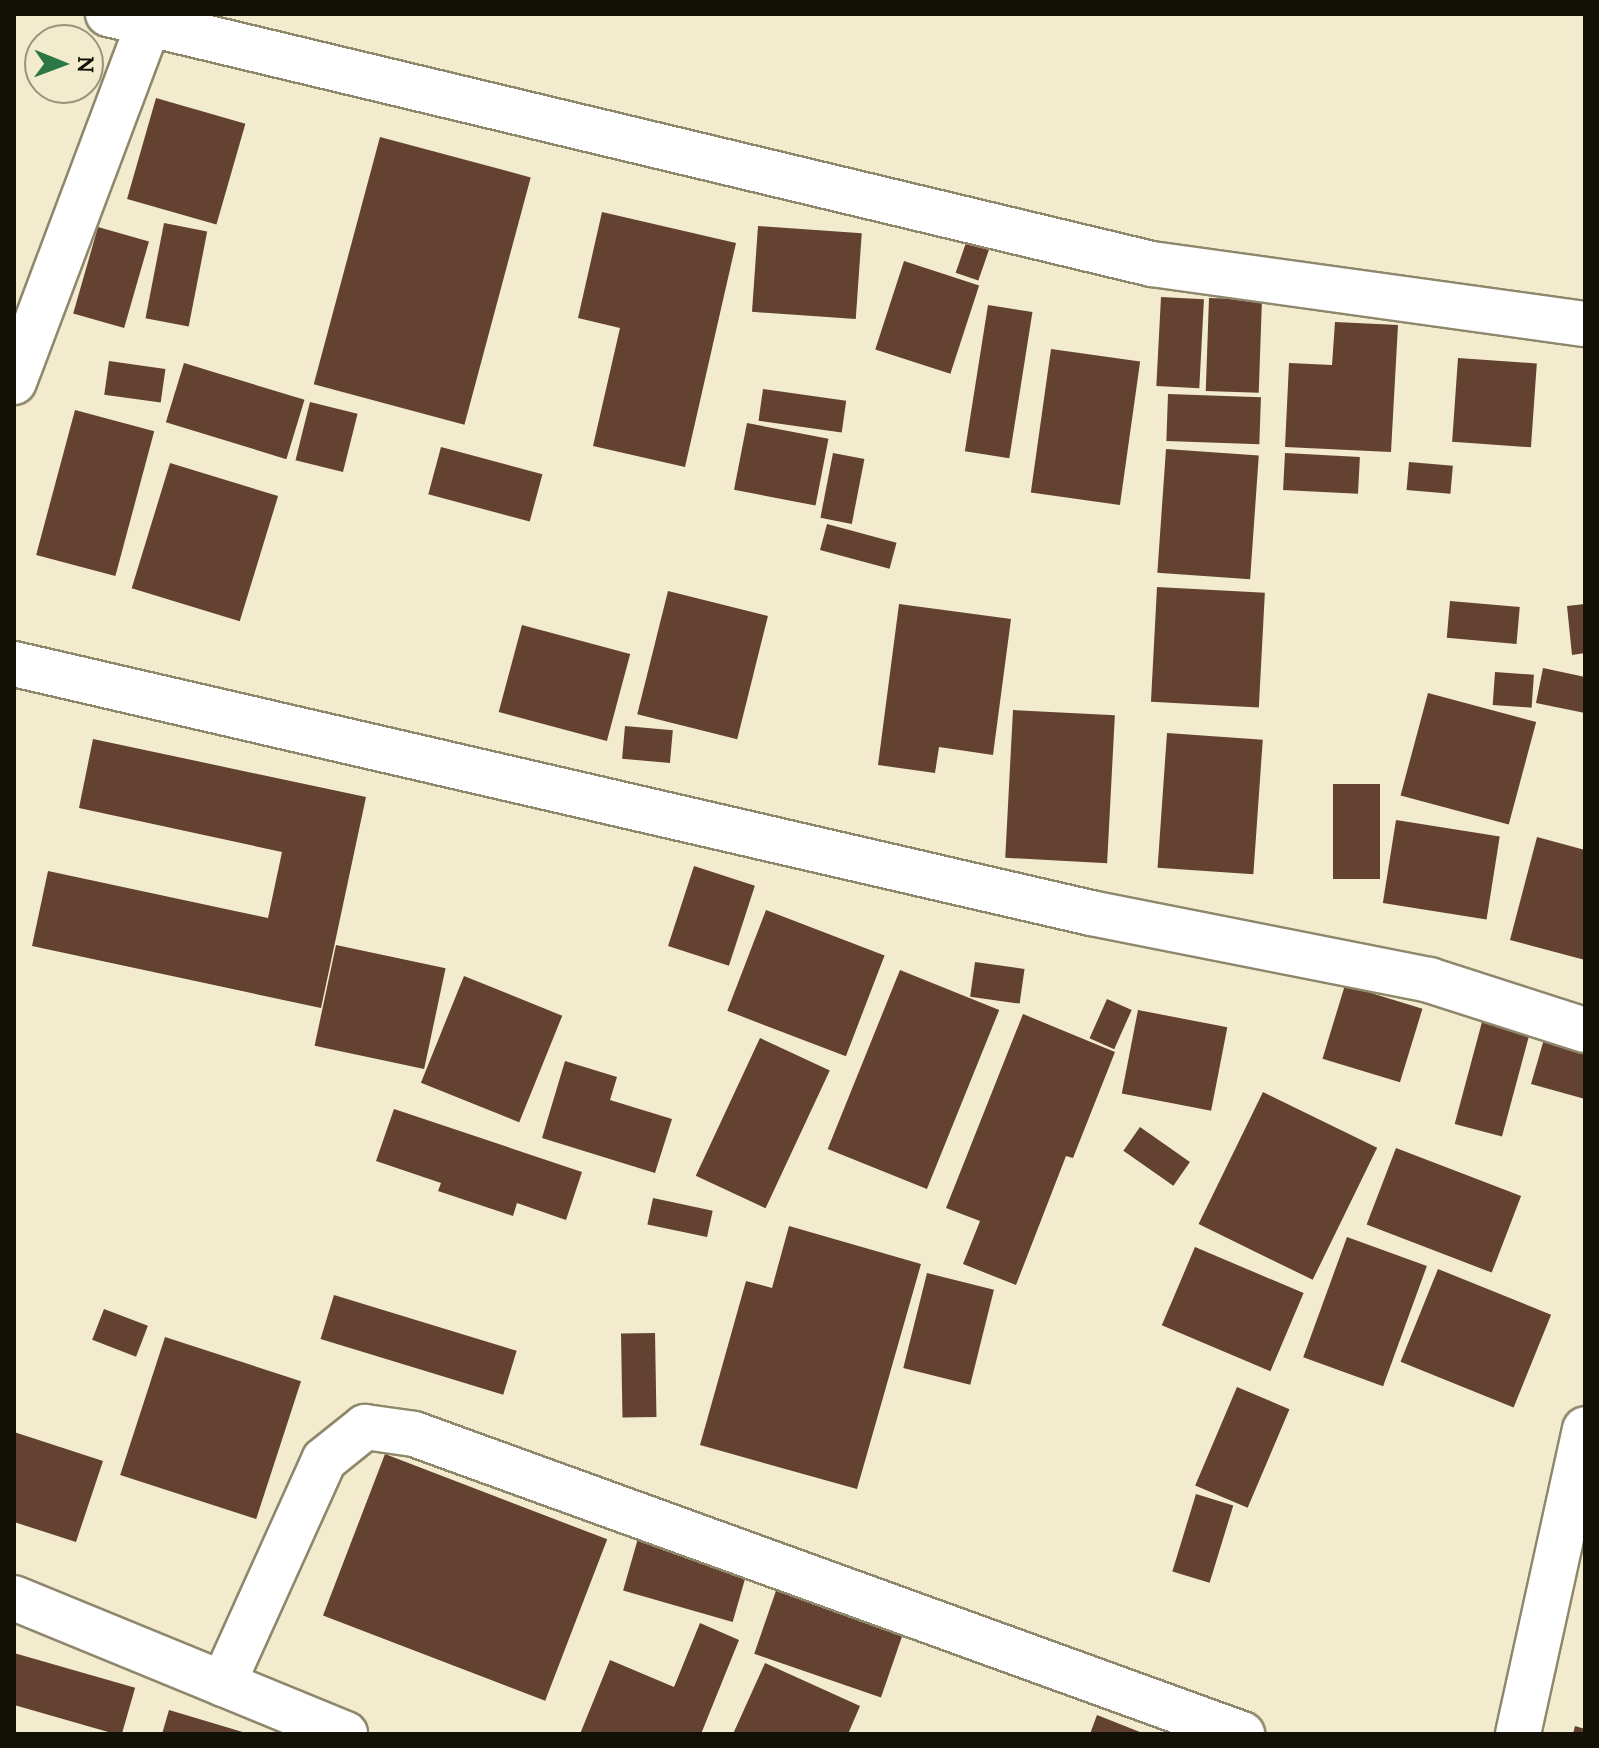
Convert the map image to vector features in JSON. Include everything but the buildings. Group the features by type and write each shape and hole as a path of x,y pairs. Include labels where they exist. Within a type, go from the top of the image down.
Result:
{"street":[{"path":"14,382 136,18 1152,264 1585,324"},
{"path":"14,664 1075,909 1429,980 1585,1030"},
{"path":"223,1684 324,1460 365,1427 414,1434 1242,1734"},
{"path":"1518,1734 1585,1429"},
{"path":"14,1598 345,1734"}]}
